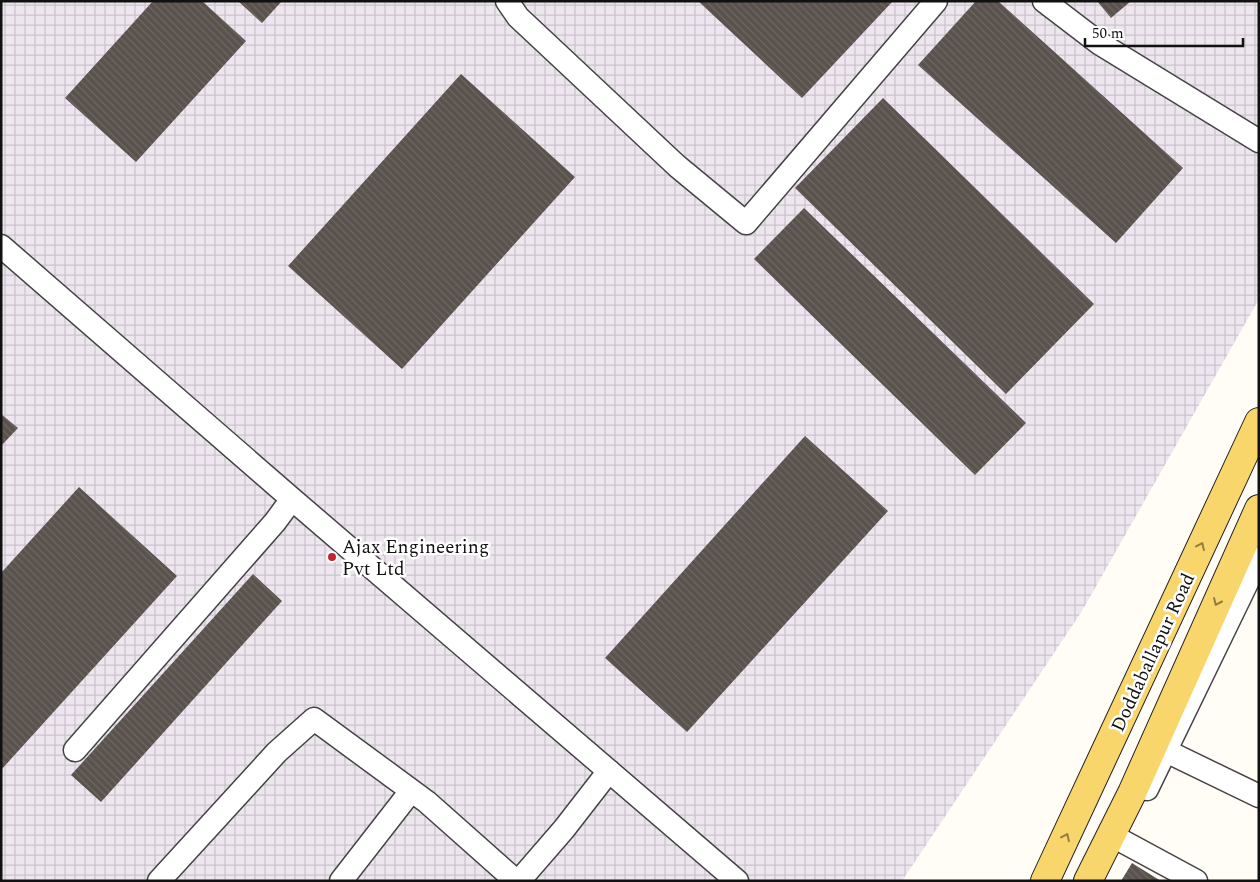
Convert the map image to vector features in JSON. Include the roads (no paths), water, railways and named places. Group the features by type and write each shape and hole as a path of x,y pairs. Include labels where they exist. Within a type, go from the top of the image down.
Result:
{"main road":[{"name":"Doddaballapur Road","path":"1045,881 1259,422"},
{"name":"Doddaballapur Road","path":"1088,881 1132,793 1259,509"}],"street":[{"path":"507,1 518,17 677,166 746,223 936,1"},
{"path":"1044,1 1099,43 1259,141"},
{"path":"1,246 737,881"},
{"path":"75,750 269,530 292,499"},
{"path":"1103,881 1259,558"},
{"path":"159,881 277,752 314,719 428,802 518,881 564,829 609,771"},
{"path":"1166,751 1259,796"},
{"path":"341,881 411,791"},
{"path":"1122,841 1196,881"}],"place":[{"name":"Ajax Engineering Pvt Ltd","path":"332,557"}]}
